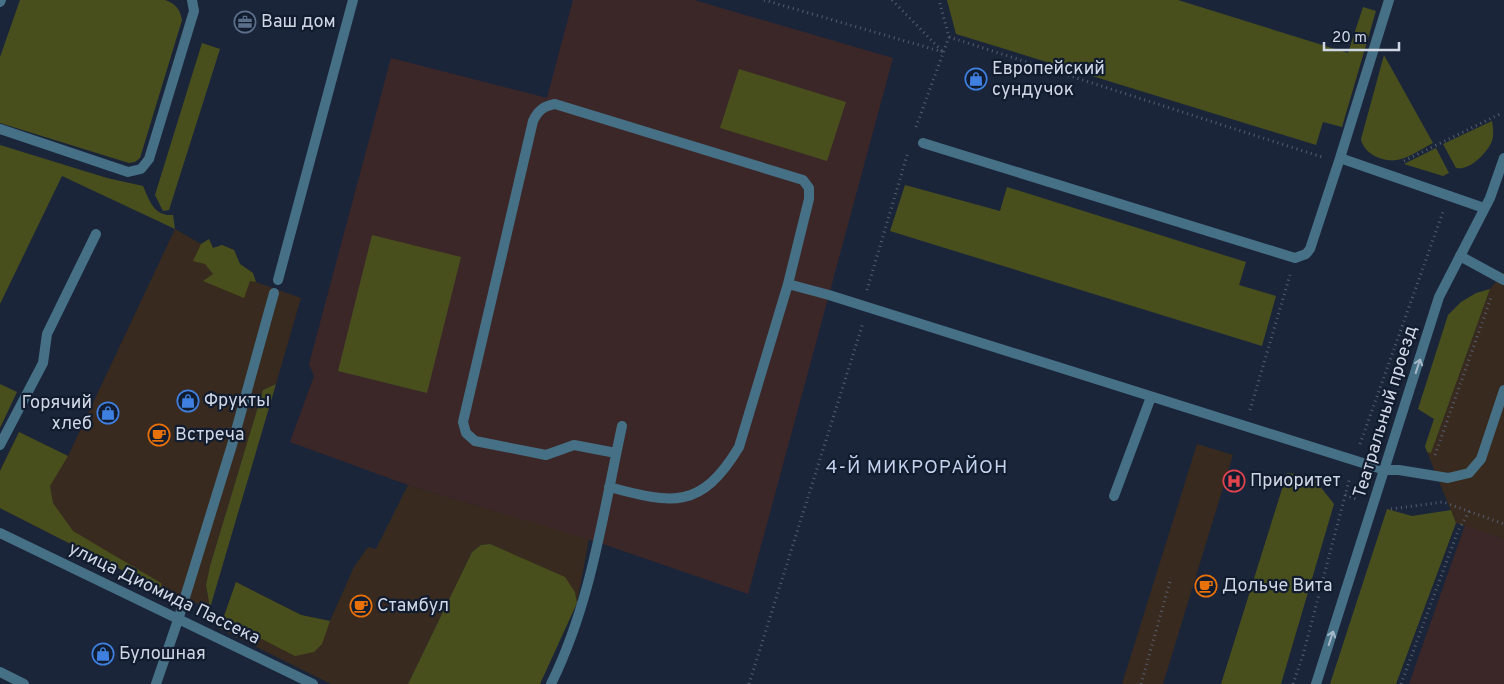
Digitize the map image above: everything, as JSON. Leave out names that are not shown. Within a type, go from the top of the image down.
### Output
[{"type":"street","points":[[0,129],[128,172],[141,169],[149,159],[194,11],[192,0]]},
{"type":"street","points":[[278,280],[353,0]]},
{"type":"street","points":[[923,143],[1295,258],[1306,254],[1310,249],[1340,160],[1389,0]]},
{"type":"street","points":[[609,487],[645,496],[674,500],[699,492],[727,467],[739,447],[788,284],[809,199],[809,188],[803,180],[555,104],[546,106],[537,112],[532,121],[463,422],[466,433],[475,441],[546,455],[574,444],[616,453]]},
{"type":"street","name":"Театральный проезд","points":[[1316,684],[1439,297],[1484,208],[1504,158]]},
{"type":"street","points":[[1340,160],[1381,172],[1484,208]]},
{"type":"street","points":[[0,445],[43,362],[47,334],[96,234]]},
{"type":"street","points":[[1460,256],[1504,280]]},
{"type":"street","points":[[788,284],[868,307],[1385,470],[1399,470],[1448,478],[1468,473],[1481,459],[1504,390]]},
{"type":"street","points":[[156,684],[178,620],[232,445],[274,293]]},
{"type":"street","points":[[1114,496],[1151,397]]},
{"type":"street","points":[[551,684],[580,617],[593,568],[622,426]]},
{"type":"street","name":"улица Диомида Пассека","points":[[0,533],[313,684]]},
{"type":"street","points":[[0,672],[24,684]]},
{"type":"path","points":[[764,0],[943,52]]},
{"type":"path","points":[[892,0],[943,52]]},
{"type":"path","points":[[915,131],[949,37],[939,0]]},
{"type":"path","points":[[949,37],[1340,160]]},
{"type":"path","points":[[1381,172],[1502,113]]},
{"type":"path","points":[[749,684],[868,307],[866,291],[909,149]]},
{"type":"path","points":[[1358,449],[1449,196]]},
{"type":"path","points":[[1245,427],[1295,258]]},
{"type":"path","points":[[1435,455],[1492,295]]},
{"type":"path","points":[[1293,684],[1303,655],[1351,474]]},
{"type":"path","points":[[1345,495],[1356,499]]},
{"type":"path","points":[[1387,509],[1443,502],[1470,510],[1504,524]]},
{"type":"path","points":[[1401,684],[1458,531],[1470,510]]},
{"type":"path","points":[[1141,684],[1171,578]]},
{"type":"shaded area","points":[[573,0],[694,0],[893,58],[748,594],[597,542],[408,485],[290,442],[314,376],[309,364],[391,58],[547,98]]},
{"type":"shaded area","points":[[175,229],[201,244],[209,239],[213,248],[222,245],[234,250],[240,264],[253,273],[256,282],[301,298],[276,384],[263,390],[210,566],[206,585],[210,608],[163,591],[0,508],[0,471],[19,432],[68,456]]},
{"type":"shaded area","points":[[1504,272],[1504,539],[1456,523],[1427,452],[1431,453],[1490,289]]},
{"type":"shaded area","points":[[1197,444],[1233,455],[1163,684],[1122,684]]},
{"type":"shaded area","points":[[408,485],[589,539],[577,603],[575,592],[490,544],[481,545],[472,552],[408,684],[331,684],[220,629],[236,582],[301,615],[330,621],[354,567],[368,547],[376,549]]},
{"type":"shaded area","points":[[1465,525],[1504,539],[1504,684],[1409,684]]},
{"type":"green space","points":[[20,0],[165,0],[177,7],[182,20],[140,158],[135,162],[129,163],[0,123],[0,57]]},
{"type":"green space","points":[[947,0],[1178,0],[1348,53],[1363,7],[1376,11],[1342,127],[1323,122],[1316,145],[956,34]]},
{"type":"green space","points":[[202,43],[220,49],[169,210],[163,211],[155,195]]},
{"type":"green space","points":[[1384,55],[1433,143],[1409,156],[1395,160],[1383,159],[1371,154],[1366,150],[1361,139]]},
{"type":"green space","points":[[739,69],[846,102],[827,161],[720,128]]},
{"type":"green space","points":[[1492,121],[1493,139],[1490,146],[1472,164],[1467,167],[1456,168],[1443,144]]},
{"type":"green space","points":[[0,145],[107,178],[143,186],[157,210],[167,215],[173,215],[175,229],[62,176],[0,304]]},
{"type":"green space","points":[[1436,148],[1449,173],[1443,176],[1404,164]]},
{"type":"green space","points":[[905,185],[1000,211],[1007,187],[1246,262],[1239,285],[1276,296],[1262,346],[890,231]]},
{"type":"green space","points":[[372,235],[461,257],[427,393],[338,371]]},
{"type":"green space","points":[[209,239],[213,248],[222,245],[234,250],[240,264],[253,273],[256,282],[250,281],[244,298],[203,281],[213,274],[205,264],[193,261],[201,244]]},
{"type":"green space","points":[[1490,289],[1431,453],[1427,452],[1425,446],[1434,419],[1418,409],[1448,315],[1461,302],[1476,293]]},
{"type":"green space","points":[[0,384],[17,392],[0,428]]},
{"type":"green space","points":[[276,384],[210,608],[206,585],[210,566],[263,390]]},
{"type":"green space","points":[[19,432],[68,456],[50,486],[53,503],[73,531],[161,583],[163,591],[0,508],[0,471]]},
{"type":"green space","points":[[1287,473],[1312,476],[1334,504],[1281,684],[1221,684]]},
{"type":"green space","points":[[1387,509],[1412,516],[1451,510],[1456,523],[1396,684],[1330,684]]},
{"type":"green space","points":[[490,544],[565,577],[575,592],[577,603],[540,684],[408,684],[472,552],[481,545]]},
{"type":"green space","points":[[236,582],[301,615],[330,621],[322,644],[314,652],[295,656],[223,619]]},
{"type":"place","name":"Ваш дом","points":[[245,22]]},
{"type":"place","name":"Европейский сундучок","points":[[976,79]]},
{"type":"place","name":"Фрукты","points":[[188,401]]},
{"type":"place","name":"Горячий хлеб","points":[[108,413]]},
{"type":"place","name":"Встреча","points":[[159,435]]},
{"type":"place","name":"Приоритет","points":[[1234,481]]},
{"type":"place","name":"Дольче Вита","points":[[1206,586]]},
{"type":"place","name":"Стамбул","points":[[361,606]]},
{"type":"place","name":"Булошная","points":[[103,654]]},
{"type":"district","name":"4-Й МИКРОРАЙОН","points":[[917,468]]}]
